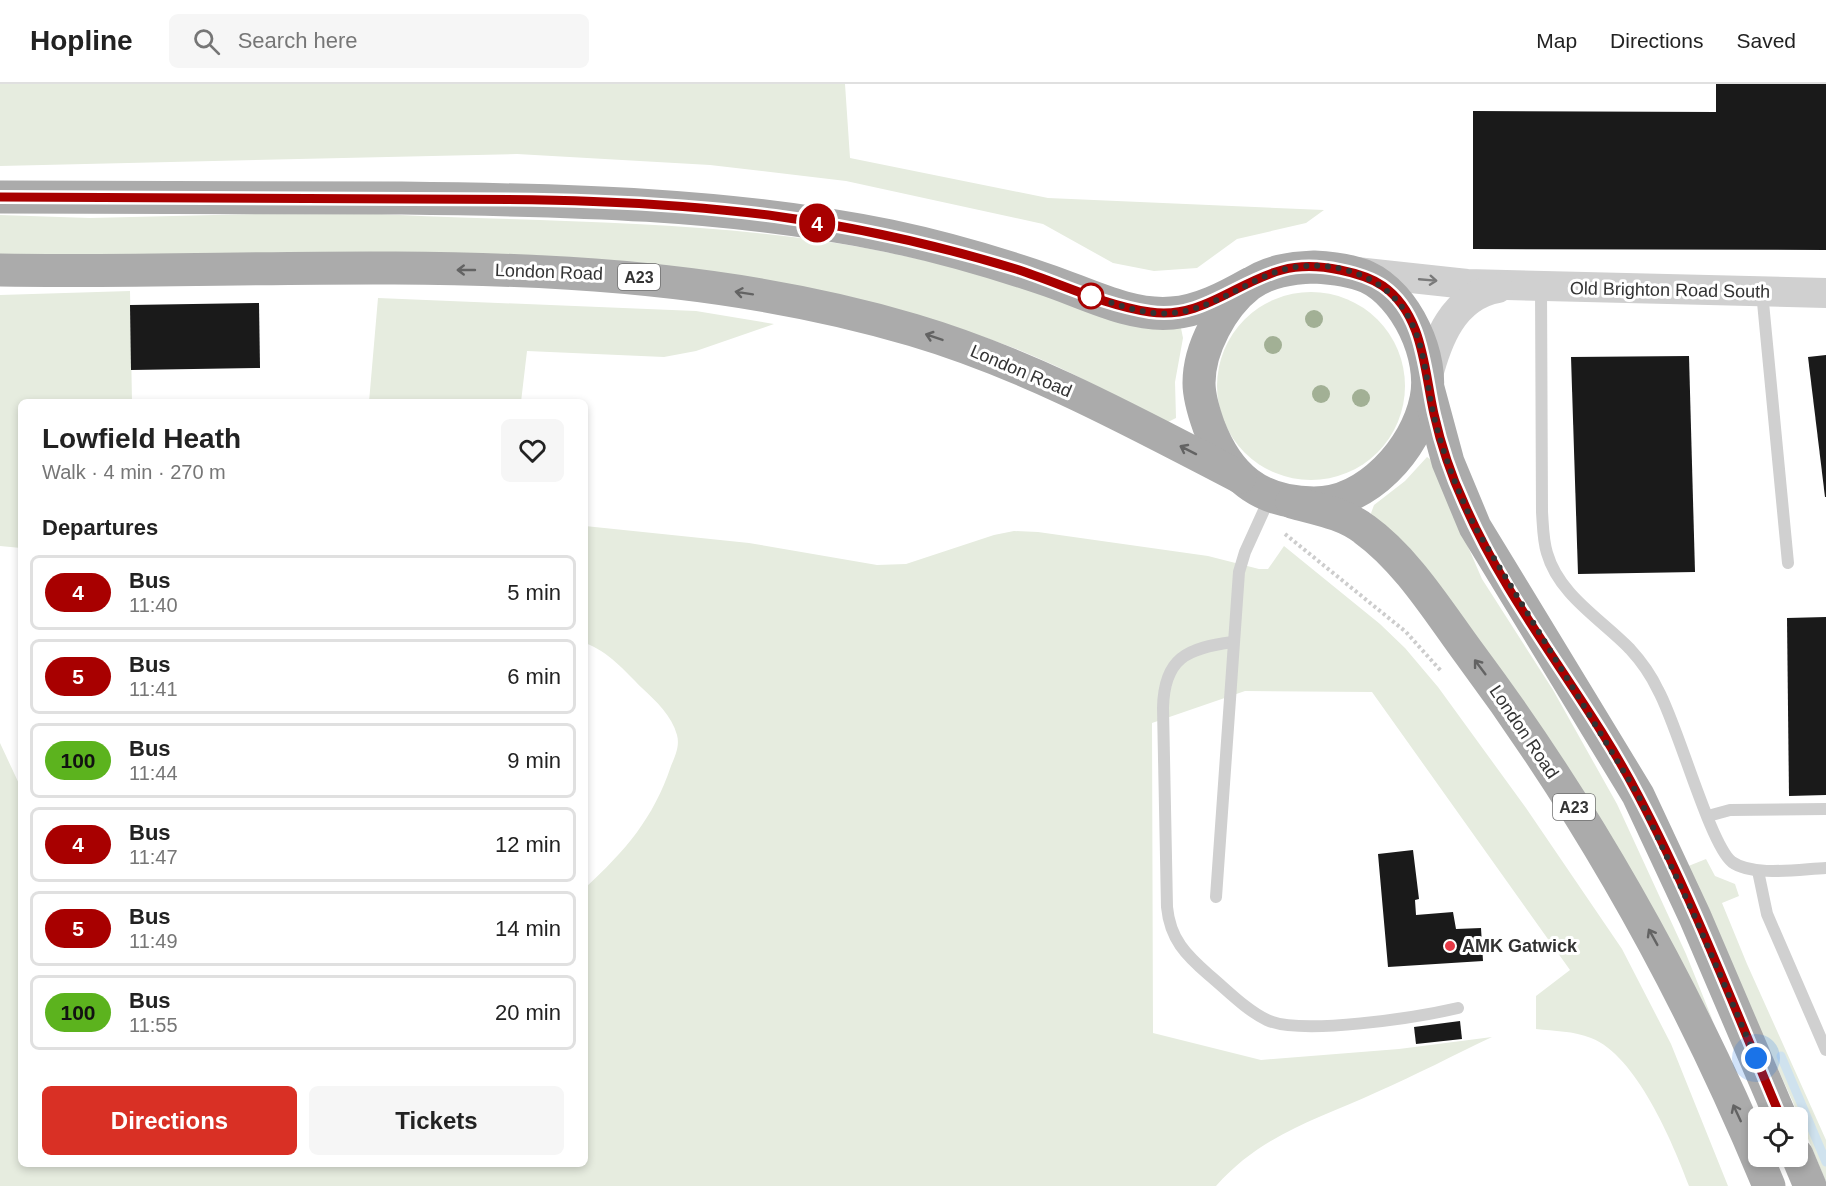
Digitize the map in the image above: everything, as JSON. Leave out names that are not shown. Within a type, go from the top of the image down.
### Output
[{"type":"main road","points":[[0,197],[462,199],[658,205],[775,216],[897,238],[1016,269],[1091,296],[1146,312],[1182,312],[1215,301],[1273,273],[1292,268],[1314,267],[1366,276],[1383,286],[1404,309],[1416,333],[1448,462],[1475,527],[1638,795],[1695,917],[1776,1107]]},
{"type":"main road","name":"London Road","points":[[0,270],[555,270],[676,282],[757,295],[848,312],[916,331],[990,356],[1105,407],[1282,499],[1341,516],[1376,539],[1410,575],[1495,687],[1606,857],[1652,936],[1698,1030],[1769,1186]]},
{"type":"main road","points":[[1240,477],[1227,463],[1214,439],[1203,409],[1198,382],[1210,336],[1230,305],[1250,284]]},
{"type":"main road","points":[[1282,499],[1319,503],[1343,498],[1363,488],[1384,471],[1402,449],[1419,420],[1428,383]]},
{"type":"main road","points":[[1802,1167],[1810,1186]]},
{"type":"street","name":"Old Brighton Road South","points":[[1349,272],[1467,284],[1826,293]]},
{"type":"street","name":"Old Brighton Road South","points":[[1428,383],[1440,338],[1459,308],[1484,292],[1527,286]]},
{"type":"lane","points":[[1527,286],[1542,512],[1547,554],[1571,593],[1628,647],[1650,676],[1666,706],[1708,816],[1727,858],[1740,867],[1758,871],[1826,868]]},
{"type":"lane","points":[[1762,292],[1788,563]]},
{"type":"lane","points":[[1216,897],[1233,642],[1241,561],[1282,499]]},
{"type":"lane","points":[[1233,642],[1212,645],[1188,654],[1175,662],[1166,676],[1163,720],[1167,907],[1170,927],[1179,946],[1233,995],[1269,1021],[1286,1025],[1321,1025],[1419,1017],[1458,1008]]},
{"type":"lane","points":[[1708,816],[1730,810],[1826,809]]},
{"type":"lane","points":[[1758,871],[1767,914],[1826,1050]]},
{"type":"shaded area","points":[[0,84],[845,84],[850,158],[1048,198],[1324,210],[1306,223],[1237,239],[1197,268],[1154,271],[1113,263],[1043,224],[846,181],[710,165],[517,154],[0,166]]},
{"type":"shaded area","points":[[343,212],[703,228],[823,241],[958,268],[1181,328],[1183,338],[1175,382],[1176,418],[1168,422],[1162,420],[1055,366],[1019,350],[959,329],[836,295],[710,272],[584,258],[520,255],[0,254],[0,215],[90,218]]},
{"type":"shaded area","points":[[130,291],[132,399],[18,399],[18,548],[0,546],[0,295]]},
{"type":"shaded area","points":[[1302,292],[1320,292],[1355,303],[1371,313],[1384,326],[1398,350],[1405,386],[1398,422],[1384,446],[1371,459],[1338,476],[1320,480],[1302,480],[1267,469],[1251,459],[1238,446],[1221,413],[1217,395],[1217,377],[1228,342],[1238,326],[1251,313],[1284,296]]},
{"type":"shaded area","points":[[378,298],[696,311],[774,324],[696,351],[664,357],[527,351],[521,399],[369,399]]},
{"type":"shaded area","points":[[1427,457],[1430,459],[1482,579],[1553,690],[1617,804],[1686,954],[1713,1021],[1625,860],[1370,516],[1374,505],[1405,481]]},
{"type":"shaded area","points":[[588,526],[749,543],[877,565],[906,564],[994,535],[1014,531],[1038,532],[1208,556],[1259,569],[1268,569],[1284,546],[1380,624],[1405,648],[1438,687],[1526,808],[1622,949],[1671,1044],[1728,1186],[1689,1186],[1651,1102],[1623,1062],[1607,1047],[1578,1034],[1536,1029],[1536,996],[1570,970],[1372,692],[1245,691],[1152,723],[1153,1033],[1261,1060],[1399,1049],[1492,1037],[1291,1130],[1252,1153],[1216,1186],[0,1186],[0,743],[18,782],[18,1167],[588,1167],[588,885],[625,847],[647,818],[664,785],[678,743],[675,728],[658,704],[616,662],[588,644]]},
{"type":"shaded area","points":[[1706,859],[1715,876],[1735,884],[1739,896],[1722,903],[1826,1140],[1826,1182],[1808,1139],[1808,1107],[1795,1107],[1686,867]]},
{"type":"building","points":[[1716,84],[1826,84],[1826,250],[1473,249],[1473,111],[1716,112]]},
{"type":"building","points":[[259,303],[260,368],[131,370],[130,305]]},
{"type":"building","points":[[1826,355],[1826,497],[1825,497],[1808,357]]},
{"type":"building","points":[[1689,356],[1695,572],[1578,574],[1571,357]]},
{"type":"building","points":[[1826,617],[1826,795],[1789,796],[1787,618]]},
{"type":"building","points":[[1413,850],[1419,899],[1415,900],[1416,915],[1453,912],[1456,929],[1481,928],[1483,961],[1388,967],[1378,854]]},
{"type":"building","points":[[1460,1021],[1462,1039],[1416,1044],[1414,1027]]},
{"type":"waterway","points":[[1781,1056],[1826,1162]]},
{"type":"bus line","name":"4","points":[[0,197],[545,200],[703,208],[775,216],[897,238],[979,258],[1122,306],[1160,314],[1172,314],[1202,306],[1281,270],[1314,267],[1366,276],[1390,292],[1410,319],[1420,346],[1438,434],[1457,489],[1499,571],[1638,795],[1695,917],[1776,1107]]},
{"type":"place","name":"AMK Gatwick","points":[[1450,946]]},
{"type":"route","points":[[1091,296],[1146,312],[1172,314],[1215,301],[1281,270],[1314,267],[1366,276],[1383,286],[1397,300],[1416,333],[1424,361],[1438,434],[1457,489],[1499,571],[1638,795],[1695,917],[1756,1058]]}]
